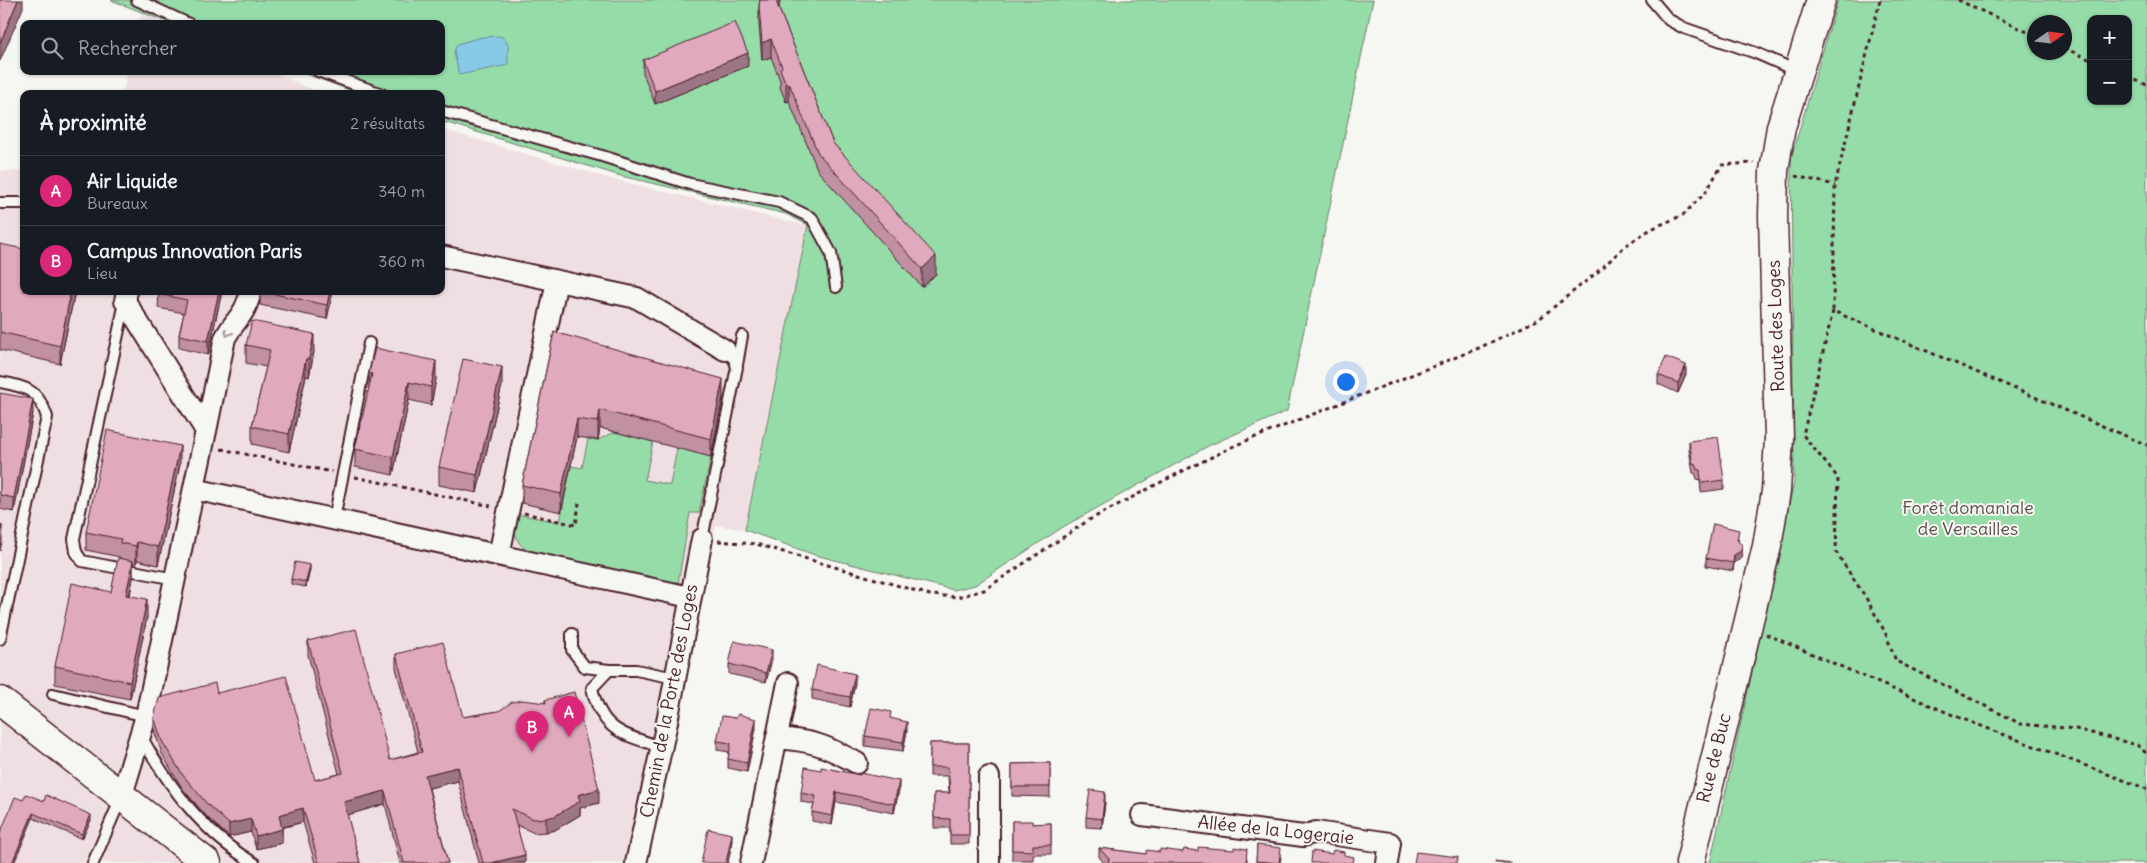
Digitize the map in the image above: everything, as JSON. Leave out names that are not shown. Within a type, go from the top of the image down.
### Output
[{"type":"street","name":"Route des Loges","points":[[1743,642],[1767,546],[1776,491],[1779,452],[1773,226],[1774,171],[1781,127],[1797,71],[1821,0]]},
{"type":"street","points":[[445,257],[637,298],[725,350]]},
{"type":"street","points":[[499,555],[557,281]]},
{"type":"street","points":[[121,798],[146,716],[225,338],[231,327],[245,312],[249,295]]},
{"type":"street","points":[[126,296],[204,438]]},
{"type":"street","points":[[194,489],[690,597]]},
{"type":"street","name":"Chemin de la Porte des Loges","points":[[636,863],[662,747],[702,539]]},
{"type":"street","name":"Rue de Buc","points":[[1690,863],[1743,642]]},
{"type":"street","points":[[751,863],[788,683]]},
{"type":"street","points":[[0,701],[121,798],[207,863]]},
{"type":"street","points":[[777,738],[809,741],[829,748],[857,763]]},
{"type":"street","points":[[989,777],[989,863]]},
{"type":"street","name":"Allée de la Logeraie","points":[[1142,815],[1304,836],[1316,832],[1390,843],[1387,863]]},
{"type":"lane","points":[[137,0],[180,20]]},
{"type":"lane","points":[[1652,0],[1669,20],[1684,28],[1756,53],[1797,71]]},
{"type":"lane","points":[[329,75],[371,90]]},
{"type":"lane","points":[[445,112],[602,156],[690,184],[779,202],[812,218],[831,253],[836,287]]},
{"type":"lane","points":[[0,203],[20,203]]},
{"type":"lane","points":[[126,296],[74,539],[76,552],[82,561],[175,579]]},
{"type":"lane","points":[[702,539],[742,336]]},
{"type":"lane","points":[[334,520],[369,343]]},
{"type":"lane","points":[[725,350],[734,359],[737,367]]},
{"type":"lane","points":[[0,382],[26,386],[36,396],[46,417],[0,639]]},
{"type":"lane","points":[[572,634],[572,650],[585,667],[609,670],[636,670],[675,678]]},
{"type":"lane","points":[[609,670],[592,688],[597,708],[613,729],[662,747]]},
{"type":"lane","points":[[53,694],[146,716]]},
{"type":"lane","points":[[141,735],[161,771],[185,804],[221,841],[254,863]]},
{"type":"lane","points":[[93,863],[121,798]]},
{"type":"path","points":[[1880,0],[1836,184],[1833,311],[1803,434],[1838,478],[1836,552],[1866,598],[1885,632],[1896,662],[2021,724],[2076,729],[2137,745],[2147,754]]},
{"type":"path","points":[[1958,0],[2027,32]]},
{"type":"path","points":[[2072,52],[2087,58]]},
{"type":"path","points":[[2132,79],[2147,86]]},
{"type":"path","points":[[702,539],[756,544],[930,595],[958,597],[984,590],[1089,520],[1236,445],[1479,348],[1539,318],[1625,246],[1651,229],[1683,215],[1705,193],[1722,165],[1757,163],[1774,171],[1836,184]]},
{"type":"path","points":[[1833,311],[2147,445]]},
{"type":"path","points":[[204,438],[343,474],[576,525],[579,503]]},
{"type":"path","points":[[1743,642],[1769,635],[1955,716],[2147,789]]},
{"type":"shaded area","points":[[142,12],[159,20],[140,20]]},
{"type":"shaded area","points":[[127,75],[280,75],[313,90],[123,90]]},
{"type":"shaded area","points":[[445,130],[608,178],[808,226],[745,530],[716,525],[647,863],[0,863],[0,171],[20,171],[20,295],[445,295]]},
{"type":"green space","points":[[111,0],[1373,0],[1287,411],[1208,446],[1063,527],[975,585],[954,590],[815,555],[745,530],[808,225],[786,214],[621,176],[445,122],[445,90],[349,90],[309,75],[445,75],[445,20],[162,20]]},
{"type":"green space","name":"Forêt domaniale de Versailles","points":[[1838,0],[2147,0],[2147,863],[1710,863],[1794,482],[1791,158]]},
{"type":"green space","points":[[615,432],[653,442],[645,480],[670,485],[677,448],[711,457],[699,513],[690,513],[678,583],[529,552],[520,544],[516,536],[515,514],[560,522],[571,466],[582,468],[588,439],[598,440]]},
{"type":"water","points":[[501,36],[508,44],[508,65],[459,75],[454,52],[457,44],[482,37]]},
{"type":"building","points":[[0,0],[18,0],[0,43]]},
{"type":"building","points":[[760,0],[777,0],[833,143],[936,256],[922,269],[818,153],[789,83],[786,84],[780,69],[782,67],[771,39],[762,43]]},
{"type":"building","points":[[735,22],[748,53],[655,91],[643,60]]},
{"type":"building","points":[[0,244],[20,248],[20,295],[70,295],[60,346],[0,332]]},
{"type":"building","points":[[163,295],[218,295],[208,341],[179,335],[187,300]]},
{"type":"building","points":[[279,295],[329,295],[327,305]]},
{"type":"building","points":[[252,321],[314,334],[309,359],[306,359],[289,434],[252,426],[270,350],[246,345]]},
{"type":"building","points":[[554,332],[723,379],[711,439],[600,410],[598,422],[577,419],[561,494],[522,485]]},
{"type":"building","points":[[375,348],[436,361],[431,387],[409,382],[393,457],[355,449],[372,374],[369,373]]},
{"type":"building","points":[[1666,357],[1686,365],[1678,383],[1658,375]]},
{"type":"building","points":[[463,359],[502,367],[477,475],[439,467]]},
{"type":"building","points":[[0,393],[33,399],[14,498],[0,495]]},
{"type":"building","points":[[107,430],[180,446],[158,547],[137,542],[136,546],[120,543],[121,539],[86,532]]},
{"type":"building","points":[[1718,437],[1724,480],[1701,483],[1700,470],[1697,470],[1695,463],[1693,464],[1689,441]]},
{"type":"building","points":[[1713,524],[1739,530],[1737,540],[1742,545],[1741,551],[1734,555],[1733,563],[1706,558]]},
{"type":"building","points":[[118,558],[133,561],[126,595],[147,599],[130,682],[55,666],[72,583],[111,592]]},
{"type":"building","points":[[295,562],[310,565],[306,582],[291,579]]},
{"type":"building","points":[[356,629],[390,760],[422,752],[396,654],[443,642],[463,717],[499,711],[512,702],[522,700],[546,703],[545,700],[574,692],[599,789],[578,795],[580,801],[555,816],[534,819],[512,809],[525,855],[491,863],[483,863],[458,767],[425,775],[448,863],[404,863],[385,791],[344,802],[360,863],[319,863],[303,808],[279,815],[282,829],[256,836],[251,819],[229,824],[208,805],[182,774],[162,741],[154,717],[159,698],[215,683],[217,693],[286,676],[315,780],[343,773],[308,641]]},
{"type":"building","points":[[734,641],[772,650],[766,673],[729,664]]},
{"type":"building","points":[[817,665],[855,674],[850,697],[812,690]]},
{"type":"building","points":[[871,708],[891,712],[890,718],[907,722],[903,742],[865,736]]},
{"type":"building","points":[[738,714],[756,719],[747,763],[728,759],[731,743],[717,741],[722,716],[736,718]]},
{"type":"building","points":[[930,743],[969,743],[969,835],[950,835],[950,819],[934,818],[934,793],[950,793],[948,767],[930,767]]},
{"type":"building","points":[[1050,763],[1050,787],[1012,787],[1012,764]]},
{"type":"building","points":[[805,767],[821,770],[821,767],[899,781],[894,804],[836,792],[832,816],[812,812],[816,796],[801,793]]},
{"type":"building","points":[[1090,790],[1105,792],[1102,819],[1086,817]]},
{"type":"building","points":[[26,794],[44,801],[46,795],[91,815],[82,834],[33,813],[12,863],[0,863],[0,834],[15,797],[23,800]]},
{"type":"building","points":[[1012,821],[1032,821],[1032,824],[1051,823],[1051,845],[1033,845],[1033,851],[1012,850]]},
{"type":"building","points":[[708,829],[732,834],[726,863],[701,863]]},
{"type":"building","points":[[1257,845],[1281,848],[1279,863],[1256,861]]},
{"type":"building","points":[[1198,847],[1234,850],[1234,847],[1247,849],[1246,863],[1108,863],[1109,859],[1099,848],[1146,854],[1147,850],[1160,852],[1160,849],[1183,852],[1184,849],[1198,851]]},
{"type":"building","points":[[1333,850],[1344,852],[1344,855],[1354,857],[1353,863],[1311,863],[1312,851],[1332,854]]},
{"type":"building","points":[[1416,852],[1458,857],[1457,863],[1414,863]]},
{"type":"building","points":[[1495,861],[1511,863],[1495,863]]},
{"type":"place","name":"Air Liquide","points":[[569,737]]},
{"type":"place","name":"Campus Innovation Paris","points":[[532,752]]}]
